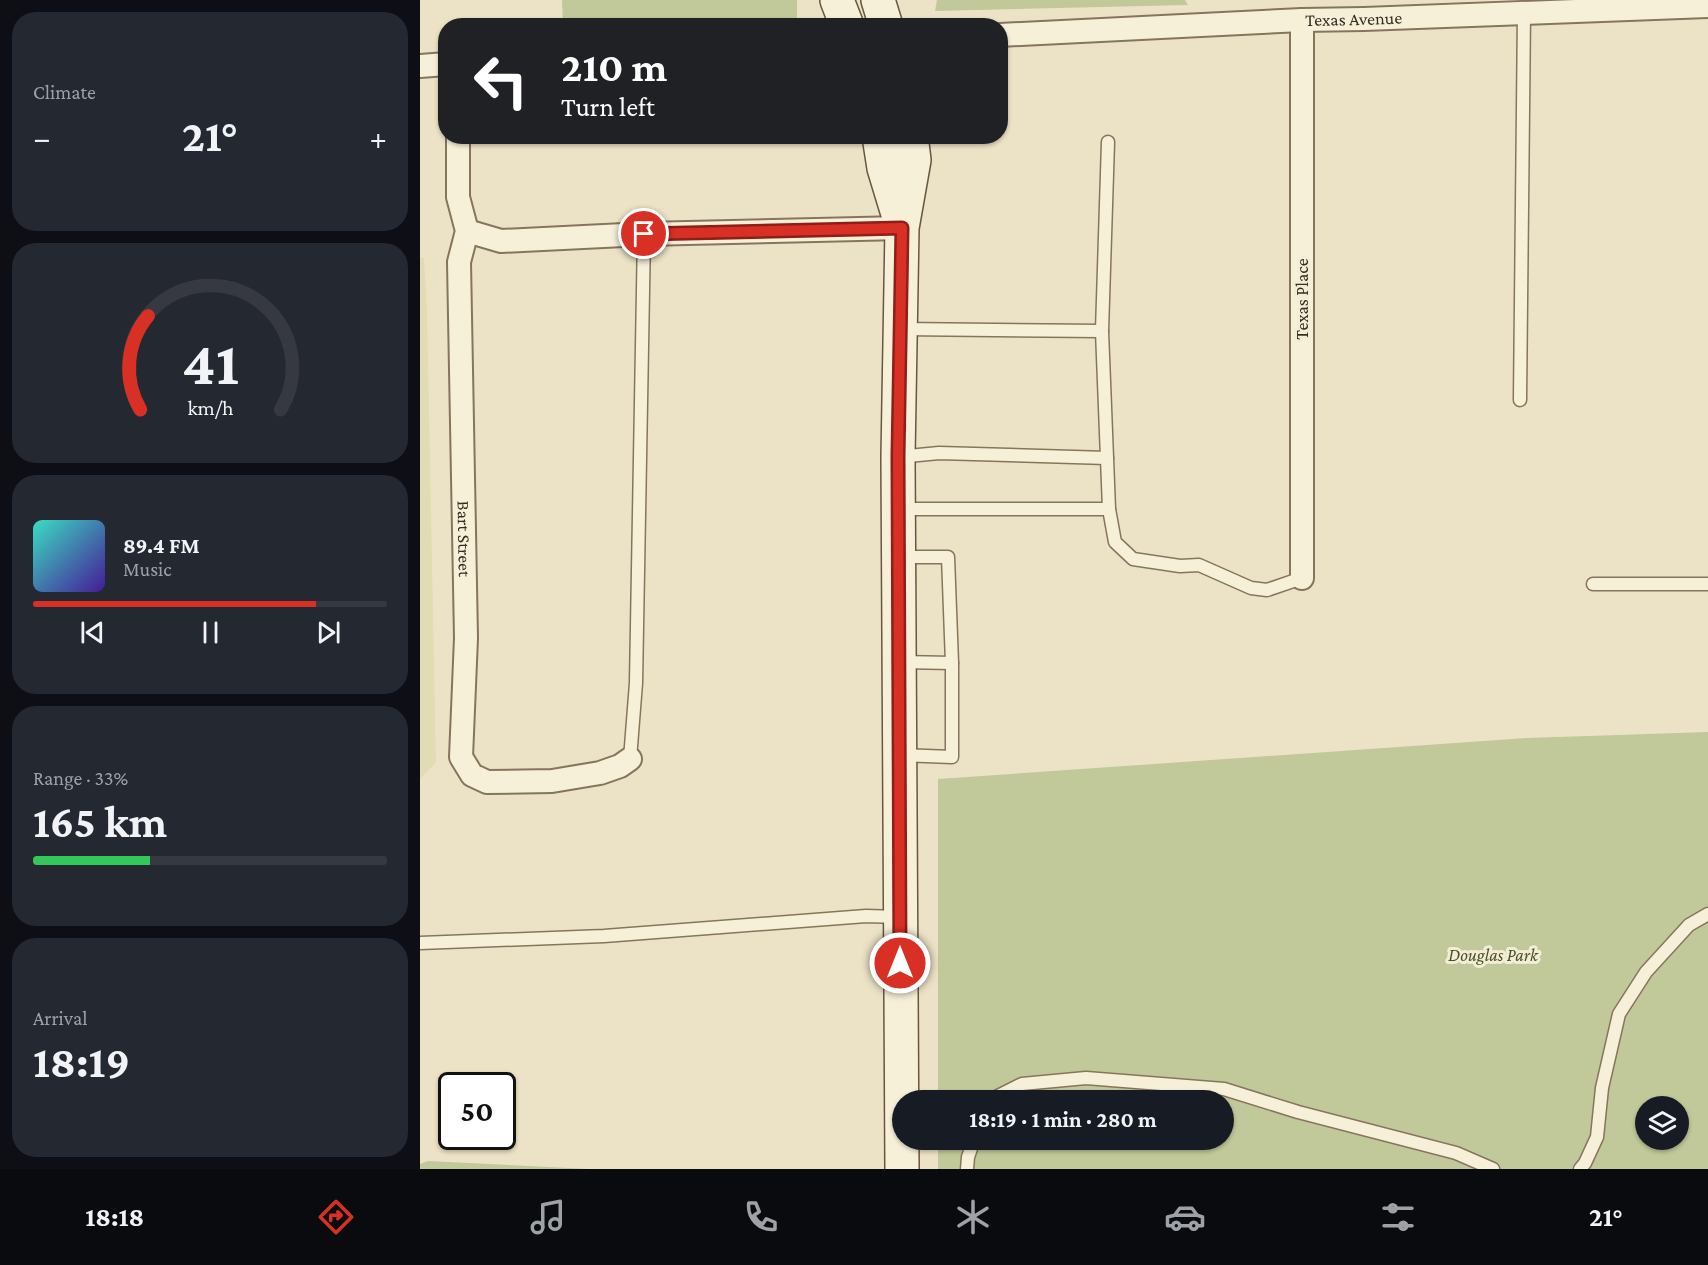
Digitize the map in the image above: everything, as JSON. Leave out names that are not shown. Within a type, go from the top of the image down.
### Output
[{"type":"main road","points":[[880,144],[884,168],[902,228]]},
{"type":"main road","points":[[902,1169],[898,456],[902,228],[914,160],[912,144]]},
{"type":"street","name":"Texas Avenue","points":[[1008,35],[1302,20],[1364,9],[1524,12],[1708,6]]},
{"type":"street","name":"Texas Place","points":[[1302,20],[1302,578]]},
{"type":"street","points":[[420,66],[438,65]]},
{"type":"street","name":"Bart Street","points":[[458,144],[458,196],[467,231],[459,262],[466,638],[461,757],[472,775],[487,782],[552,781],[600,773],[620,766],[630,759]]},
{"type":"street","points":[[467,231],[501,241],[644,234],[902,228]]},
{"type":"lane","points":[[1520,400],[1524,12]]},
{"type":"lane","points":[[1108,142],[1102,331],[1109,509],[1115,542],[1133,559],[1180,566],[1199,566],[1251,588],[1267,590],[1302,578]]},
{"type":"lane","points":[[630,759],[636,683],[644,234]]},
{"type":"lane","points":[[900,329],[1102,331]]},
{"type":"lane","points":[[898,456],[939,453],[1107,458]]},
{"type":"lane","points":[[898,509],[1109,509]]},
{"type":"lane","points":[[899,557],[948,557],[952,663],[952,757],[900,755]]},
{"type":"lane","points":[[1593,584],[1708,584]]},
{"type":"lane","points":[[900,662],[952,663]]},
{"type":"lane","points":[[1580,1169],[1597,1137],[1602,1088],[1619,1014],[1646,972],[1689,925],[1708,914]]},
{"type":"lane","points":[[420,943],[604,936],[866,916],[900,917]]},
{"type":"lane","points":[[1010,1090],[1022,1084],[1086,1078],[1227,1090]]},
{"type":"lane","points":[[1234,1092],[1298,1112],[1456,1153],[1493,1169]]},
{"type":"lane","points":[[967,1169],[970,1150]]},
{"type":"shaded area","points":[[424,257],[436,762],[420,779],[420,258]]},
{"type":"green space","points":[[562,0],[797,0],[797,18],[563,18]]},
{"type":"green space","points":[[937,0],[1185,0],[1188,5],[935,11]]},
{"type":"green space","name":"Douglas Park","points":[[1708,732],[1708,1169],[938,1169],[938,1150],[1234,1150],[1234,1090],[938,1090],[938,779],[1527,738]]},
{"type":"green space","points":[[428,1161],[589,1169],[420,1169],[420,1164]]},
{"type":"route","points":[[644,234],[902,228],[898,456],[900,963]]}]
